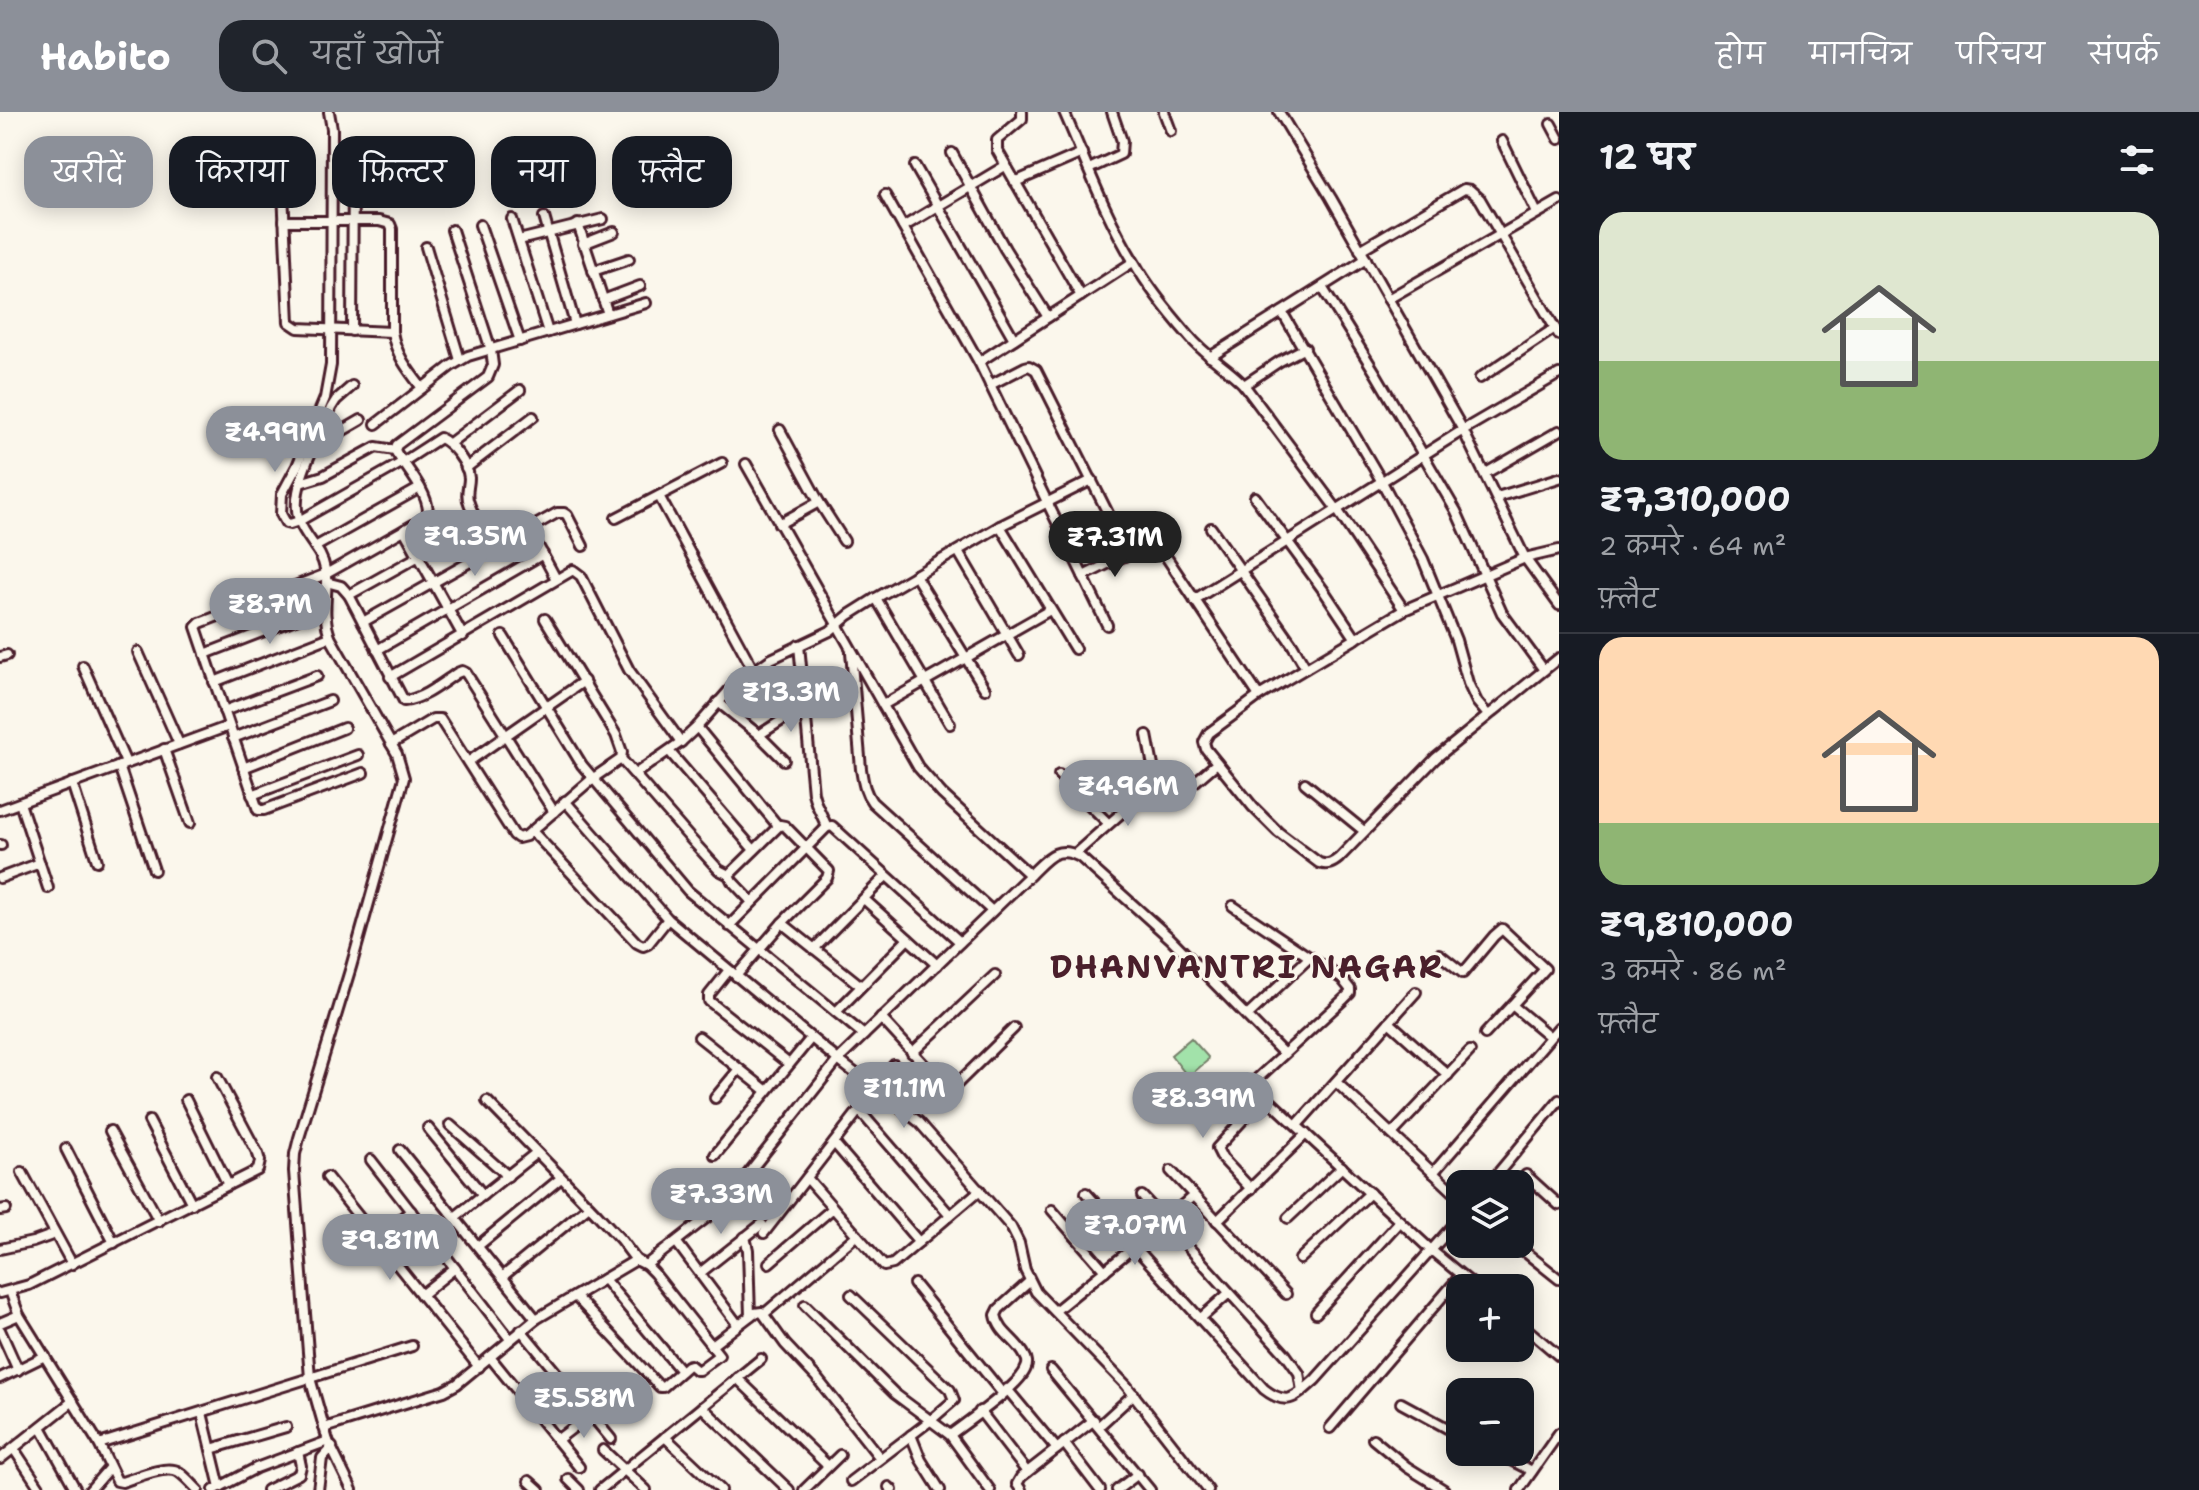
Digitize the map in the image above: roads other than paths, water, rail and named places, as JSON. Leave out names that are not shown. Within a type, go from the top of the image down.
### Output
[{"type":"street","points":[[329,112],[332,129],[331,365],[325,398],[282,494],[284,520],[290,524],[299,521],[443,439],[450,443],[469,474],[467,499],[494,548]]},
{"type":"street","points":[[1022,112],[1022,119],[997,140],[997,150],[1085,293]]},
{"type":"street","points":[[1064,112],[1133,262],[1190,338],[1244,385],[1338,511],[1404,610]]},
{"type":"street","points":[[1089,169],[1121,154],[1122,141],[1113,114],[1125,112]]},
{"type":"street","points":[[1164,112],[1171,131]]},
{"type":"street","points":[[1279,112],[1463,430],[1525,558],[1559,605]]},
{"type":"street","points":[[1551,124],[1559,139]]},
{"type":"street","points":[[1502,141],[1537,213]]},
{"type":"street","points":[[952,153],[1005,249],[1048,317]]},
{"type":"street","points":[[1015,182],[1082,153]]},
{"type":"street","points":[[915,166],[1014,339]]},
{"type":"street","points":[[903,227],[1005,166]]},
{"type":"street","points":[[1360,250],[1464,189],[1475,193],[1556,325],[1480,378]]},
{"type":"street","points":[[885,195],[979,362],[1107,625]]},
{"type":"street","points":[[1388,299],[1559,201]]},
{"type":"street","points":[[284,208],[289,322],[298,328],[392,332]]},
{"type":"street","points":[[352,331],[353,208]]},
{"type":"street","points":[[544,217],[575,324]]},
{"type":"street","points":[[512,219],[548,332]]},
{"type":"street","points":[[519,240],[603,219]]},
{"type":"street","points":[[284,221],[390,224],[392,332],[397,353],[422,388]]},
{"type":"street","points":[[578,224],[608,314]]},
{"type":"street","points":[[480,225],[520,341]]},
{"type":"street","points":[[395,450],[397,445],[488,377],[493,365],[491,350],[452,230]]},
{"type":"street","points":[[583,244],[614,232]]},
{"type":"street","points":[[426,247],[460,360]]},
{"type":"street","points":[[593,271],[629,259]]},
{"type":"street","points":[[1210,357],[1366,259]]},
{"type":"street","points":[[979,362],[1133,262]]},
{"type":"street","points":[[603,300],[640,286]]},
{"type":"street","points":[[1322,287],[1456,511],[1502,613],[1544,670]]},
{"type":"street","points":[[376,424],[460,360],[646,303]]},
{"type":"street","points":[[1282,312],[1382,482],[1423,559],[1456,640],[1468,683],[1477,702],[1488,715]]},
{"type":"street","points":[[1244,385],[1305,348]]},
{"type":"street","points":[[990,385],[1025,367],[1033,367],[1092,480],[1136,553]]},
{"type":"street","points":[[1194,600],[1463,430],[1559,374]]},
{"type":"street","points":[[352,386],[331,408],[300,483],[296,509],[299,521],[325,565],[324,608],[330,637],[391,744],[404,778],[295,1154],[294,1171],[310,1378],[324,1428],[352,1490]]},
{"type":"street","points":[[450,443],[520,390]]},
{"type":"street","points":[[466,468],[533,417]]},
{"type":"street","points":[[314,447],[361,420]]},
{"type":"street","points":[[780,430],[844,541]]},
{"type":"street","points":[[1486,473],[1559,431]]},
{"type":"street","points":[[300,483],[323,476],[376,447],[395,450],[420,488],[429,513],[326,578],[200,623],[196,631],[256,807],[261,811],[363,773]]},
{"type":"street","points":[[616,518],[722,463]]},
{"type":"street","points":[[746,464],[918,767],[928,780],[1030,875]]},
{"type":"street","points":[[1497,497],[1559,478]]},
{"type":"street","points":[[635,774],[681,742],[734,685],[754,671],[822,635],[876,598],[1000,526],[1092,480]]},
{"type":"street","points":[[315,547],[420,488]]},
{"type":"street","points":[[659,496],[754,671]]},
{"type":"street","points":[[1255,497],[1356,639]]},
{"type":"street","points":[[779,524],[819,502]]},
{"type":"street","points":[[363,622],[557,513],[567,515],[583,546]]},
{"type":"street","points":[[1000,526],[1075,649]]},
{"type":"street","points":[[1211,528],[1306,668]]},
{"type":"street","points":[[529,529],[556,579]]},
{"type":"street","points":[[404,530],[463,636]]},
{"type":"street","points":[[349,595],[455,536]]},
{"type":"street","points":[[1083,576],[1136,553],[1159,550],[1259,696]]},
{"type":"street","points":[[1559,550],[1525,558],[1404,610],[1259,696],[1209,733],[1204,742],[1206,749],[1253,807],[1270,824],[1325,865],[1333,863],[1436,758],[1559,658]]},
{"type":"street","points":[[958,551],[1019,655]]},
{"type":"street","points":[[377,650],[543,554]]},
{"type":"street","points":[[390,677],[573,570],[581,576],[629,670],[681,742]]},
{"type":"street","points":[[915,575],[985,689]]},
{"type":"street","points":[[326,578],[341,586],[349,595],[404,701],[410,701],[462,671],[469,678],[554,812]]},
{"type":"street","points":[[876,598],[950,724]]},
{"type":"street","points":[[205,654],[324,608]]},
{"type":"street","points":[[883,705],[1050,610]]},
{"type":"street","points":[[391,744],[437,718],[514,835],[522,838],[592,779],[621,759],[622,752],[616,735],[545,619]]},
{"type":"street","points":[[503,636],[592,779],[688,891],[864,1035]]},
{"type":"street","points":[[214,682],[330,637]]},
{"type":"street","points":[[803,643],[804,706],[813,793],[827,827]]},
{"type":"street","points":[[850,650],[861,769],[867,795],[992,911]]},
{"type":"street","points":[[138,652],[179,744]]},
{"type":"street","points":[[83,666],[123,764],[154,870]]},
{"type":"street","points":[[224,711],[317,676]]},
{"type":"street","points":[[468,762],[584,681]]},
{"type":"street","points":[[233,738],[330,701]]},
{"type":"street","points":[[718,702],[784,760]]},
{"type":"street","points":[[759,735],[804,706]]},
{"type":"street","points":[[0,810],[229,726]]},
{"type":"street","points":[[697,727],[778,826]]},
{"type":"street","points":[[243,768],[344,728]]},
{"type":"street","points":[[1147,735],[1158,792]]},
{"type":"street","points":[[164,749],[190,823]]},
{"type":"street","points":[[669,751],[754,850]]},
{"type":"street","points":[[252,795],[358,755]]},
{"type":"street","points":[[621,759],[719,870],[729,875],[752,902]]},
{"type":"street","points":[[1075,854],[1127,808],[1158,792],[1196,781],[1217,763]]},
{"type":"street","points":[[1059,775],[1108,823]]},
{"type":"street","points":[[72,783],[97,861]]},
{"type":"street","points":[[1305,783],[1364,831]]},
{"type":"street","points":[[565,801],[668,919],[838,1060],[919,1122],[1016,1234],[1036,1292],[1134,1394],[1208,1490]]},
{"type":"street","points":[[20,803],[48,888]]},
{"type":"street","points":[[729,875],[778,826],[785,826],[827,868],[829,874],[759,950],[709,995],[709,1001],[789,1064]]},
{"type":"street","points":[[729,926],[827,827],[832,826],[960,942]]},
{"type":"street","points":[[532,831],[637,943],[643,946],[648,944],[668,919]]},
{"type":"street","points":[[646,1265],[724,1204],[838,1060],[1030,875],[1052,855],[1062,851],[1075,854],[1171,939],[1283,1053]]},
{"type":"street","points":[[0,878],[40,863]]},
{"type":"street","points":[[814,949],[886,876]]},
{"type":"street","points":[[864,899],[937,965]]},
{"type":"street","points":[[1233,906],[1348,984],[1350,993],[1283,1053],[1255,1083],[1256,1088],[1460,1274]]},
{"type":"street","points":[[782,923],[861,986]]},
{"type":"street","points":[[1439,954],[1463,973],[1502,929],[1545,969],[1485,1034]]},
{"type":"street","points":[[836,1012],[908,939]]},
{"type":"street","points":[[1247,1016],[1310,957]]},
{"type":"street","points":[[912,1053],[995,975]]},
{"type":"street","points":[[1297,1125],[1416,992]]},
{"type":"street","points":[[1512,1005],[1549,1036]]},
{"type":"street","points":[[881,1018],[940,1082],[952,1087],[1014,1028]]},
{"type":"street","points":[[1389,1022],[1448,1075]]},
{"type":"street","points":[[1433,1173],[1559,1027]]},
{"type":"street","points":[[699,1037],[767,1091]]},
{"type":"street","points":[[715,1155],[811,1038]]},
{"type":"street","points":[[1392,1134],[1470,1051]]},
{"type":"street","points":[[700,1273],[745,1237],[763,1228],[807,1178],[894,1065]]},
{"type":"street","points":[[715,1098],[739,1069]]},
{"type":"street","points":[[198,1490],[180,1472],[172,1469],[117,1481],[99,1444],[5,1292],[29,1285],[258,1170],[260,1161],[217,1077]]},
{"type":"street","points":[[1336,1082],[1446,1185]]},
{"type":"street","points":[[1251,1189],[1222,1158],[1217,1148],[1264,1097]]},
{"type":"street","points":[[186,1100],[228,1185]]},
{"type":"street","points":[[1501,1170],[1559,1100]]},
{"type":"street","points":[[487,1101],[621,1240],[636,1260],[646,1265],[719,1355],[699,1370],[690,1365],[660,1387],[575,1296]]},
{"type":"street","points":[[859,1110],[950,1215]]},
{"type":"street","points":[[149,1121],[192,1204]]},
{"type":"street","points":[[450,1125],[508,1176]]},
{"type":"street","points":[[428,1128],[483,1195]]},
{"type":"street","points":[[110,1131],[159,1221]]},
{"type":"street","points":[[1217,1221],[1306,1134]]},
{"type":"street","points":[[834,1143],[919,1242]]},
{"type":"street","points":[[66,1149],[114,1243]]},
{"type":"street","points":[[400,1150],[536,1319]]},
{"type":"street","points":[[455,1217],[536,1153]]},
{"type":"street","points":[[371,1160],[510,1339]]},
{"type":"street","points":[[1288,1218],[1342,1167]]},
{"type":"street","points":[[1171,1171],[1286,1294]]},
{"type":"street","points":[[22,1172],[72,1264]]},
{"type":"street","points":[[327,1177],[479,1367]]},
{"type":"street","points":[[478,1246],[561,1178]]},
{"type":"street","points":[[807,1178],[884,1266],[893,1264],[980,1190]]},
{"type":"street","points":[[1534,1182],[1559,1205]]},
{"type":"street","points":[[1086,1193],[1264,1389],[1276,1398],[1289,1399],[1315,1380],[1446,1233]]},
{"type":"street","points":[[1300,1259],[1370,1193]]},
{"type":"street","points":[[1142,1196],[1293,1364],[1304,1390]]},
{"type":"street","points":[[1055,1311],[1193,1196]]},
{"type":"street","points":[[502,1277],[589,1206]]},
{"type":"street","points":[[769,1263],[833,1208]]},
{"type":"street","points":[[1052,1210],[1105,1271]]},
{"type":"street","points":[[376,1238],[411,1211]]},
{"type":"street","points":[[1316,1313],[1400,1221]]},
{"type":"street","points":[[0,1249],[55,1234]]},
{"type":"street","points":[[764,1314],[857,1235]]},
{"type":"street","points":[[745,1237],[750,1316]]},
{"type":"street","points":[[677,1243],[738,1325]]},
{"type":"street","points":[[1533,1258],[1559,1279]]},
{"type":"street","points":[[324,1428],[444,1391],[479,1367],[536,1319],[636,1260]]},
{"type":"street","points":[[421,1295],[455,1268]]},
{"type":"street","points":[[604,1279],[681,1371]]},
{"type":"street","points":[[950,1435],[1005,1392],[1026,1370],[1025,1356],[1000,1326],[996,1315],[1030,1281]]},
{"type":"street","points":[[914,1284],[1005,1392],[1100,1490]]},
{"type":"street","points":[[1201,1318],[1229,1293]]},
{"type":"street","points":[[1330,1428],[1446,1293]]},
{"type":"street","points":[[851,1295],[954,1395],[952,1403],[851,1481]]},
{"type":"street","points":[[805,1305],[895,1394],[950,1435],[990,1490]]},
{"type":"street","points":[[711,1346],[758,1311],[764,1314],[785,1344],[816,1377],[880,1458]]},
{"type":"street","points":[[0,1323],[19,1315]]},
{"type":"street","points":[[0,1330],[18,1370]]},
{"type":"street","points":[[521,1330],[611,1439]]},
{"type":"street","points":[[1534,1335],[1559,1356]]},
{"type":"street","points":[[99,1444],[412,1346]]},
{"type":"street","points":[[0,1378],[45,1356]]},
{"type":"street","points":[[490,1357],[579,1467]]},
{"type":"street","points":[[600,1490],[761,1359]]},
{"type":"street","points":[[1051,1370],[1150,1490]]},
{"type":"street","points":[[737,1378],[828,1466]]},
{"type":"street","points":[[529,1405],[561,1379]]},
{"type":"street","points":[[1021,1490],[1017,1481],[1027,1472],[1134,1394]]},
{"type":"street","points":[[0,1459],[73,1401]]},
{"type":"street","points":[[1401,1403],[1446,1427]]},
{"type":"street","points":[[702,1407],[789,1490]]},
{"type":"street","points":[[980,1411],[1027,1472]]},
{"type":"street","points":[[202,1413],[217,1488],[256,1468],[330,1444]]},
{"type":"street","points":[[557,1440],[591,1414]]},
{"type":"street","points":[[41,1427],[76,1490]]},
{"type":"street","points":[[211,1449],[286,1427]]},
{"type":"street","points":[[1519,1490],[1559,1433]]},
{"type":"street","points":[[911,1435],[921,1460],[940,1490]]},
{"type":"street","points":[[665,1437],[721,1490]]},
{"type":"street","points":[[1373,1439],[1407,1467],[1444,1490]]},
{"type":"street","points":[[318,1490],[322,1458],[330,1444]]},
{"type":"street","points":[[14,1449],[41,1490]]},
{"type":"street","points":[[603,1450],[646,1490]]},
{"type":"street","points":[[267,1490],[299,1474],[298,1452]]},
{"type":"street","points":[[804,1490],[840,1455]]},
{"type":"street","points":[[1522,1466],[1532,1471]]},
{"type":"street","points":[[90,1490],[109,1468]]},
{"type":"street","points":[[1117,1490],[1138,1474]]},
{"type":"street","points":[[568,1479],[579,1490]]},
{"type":"street","points":[[529,1481],[539,1490]]},
{"type":"district","name":"DHANVANTRI NAGAR","points":[[1247,967]]}]
